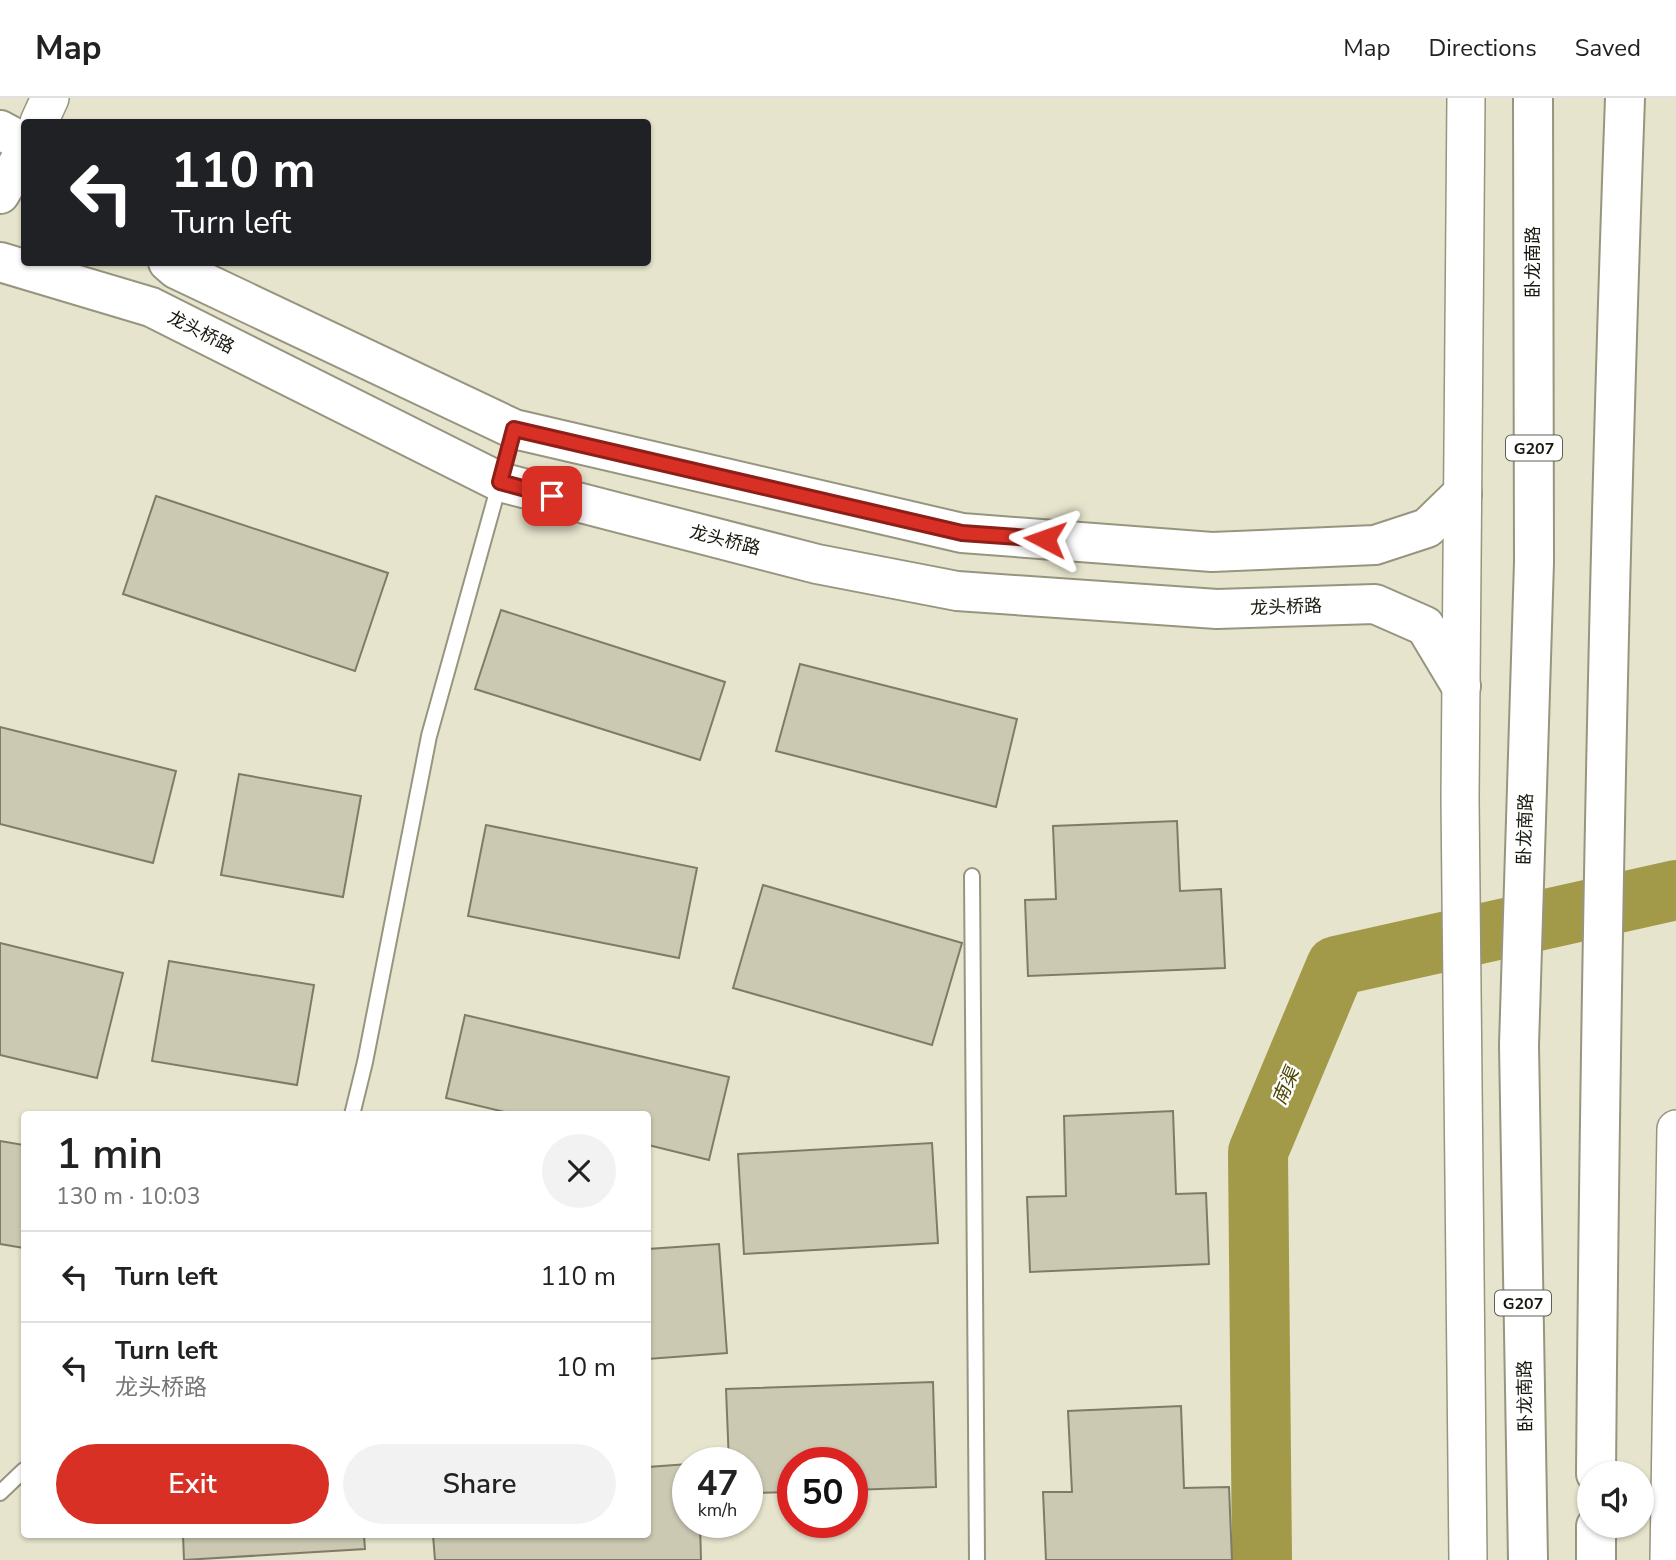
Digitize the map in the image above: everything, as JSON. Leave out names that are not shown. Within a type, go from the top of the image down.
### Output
[{"type":"main road","name":"卧龙南路","points":[[1528,1560],[1519,1045],[1534,562],[1533,98]]},
{"type":"main road","points":[[1596,1461],[1604,782],[1611,476],[1625,98]]},
{"type":"main road","points":[[0,130],[21,141]]},
{"type":"main road","points":[[0,194],[21,158]]},
{"type":"main road","name":"龙头桥路","points":[[0,262],[151,307],[500,482],[817,564],[957,591],[1217,609],[1374,604],[1425,626],[1461,686]]},
{"type":"main road","points":[[173,266],[514,429],[962,533],[1212,552],[1375,545],[1427,528],[1462,494]]},
{"type":"main road","points":[[1595,1560],[1596,1538]]},
{"type":"street","points":[[40,119],[50,98]]},
{"type":"street","points":[[1466,98],[1460,814],[1468,1560]]},
{"type":"street","points":[[1669,1560],[1676,1129]]},
{"type":"lane","points":[[353,1111],[368,1049],[429,736],[514,429]]},
{"type":"lane","points":[[972,876],[976,1560]]},
{"type":"lane","points":[[0,1493],[21,1473]]},
{"type":"building","points":[[156,496],[388,573],[355,671],[123,594]]},
{"type":"building","points":[[501,610],[725,682],[700,760],[475,689]]},
{"type":"building","points":[[800,664],[1017,719],[996,807],[776,751]]},
{"type":"building","points":[[0,727],[176,771],[153,863],[0,824]]},
{"type":"building","points":[[239,774],[361,796],[343,897],[221,875]]},
{"type":"building","points":[[1177,821],[1180,891],[1221,889],[1225,968],[1028,976],[1025,900],[1056,899],[1053,826]]},
{"type":"building","points":[[486,825],[697,868],[679,958],[468,916]]},
{"type":"building","points":[[763,885],[962,943],[932,1045],[733,988]]},
{"type":"building","points":[[0,943],[123,973],[97,1078],[0,1055]]},
{"type":"building","points":[[169,961],[314,985],[297,1085],[152,1061]]},
{"type":"building","points":[[465,1015],[729,1077],[709,1160],[651,1146],[651,1111],[500,1111],[446,1098]]},
{"type":"building","points":[[1173,1111],[1176,1194],[1206,1193],[1209,1264],[1030,1272],[1027,1197],[1066,1196],[1064,1116]]},
{"type":"building","points":[[0,1141],[21,1144],[21,1248],[0,1244]]},
{"type":"building","points":[[932,1143],[938,1243],[744,1254],[738,1154]]},
{"type":"building","points":[[719,1244],[727,1353],[651,1359],[651,1249]]},
{"type":"building","points":[[933,1382],[936,1487],[868,1489],[868,1447],[777,1447],[777,1492],[763,1493],[763,1447],[728,1447],[726,1389]]},
{"type":"building","points":[[1181,1406],[1184,1488],[1229,1487],[1232,1560],[1046,1560],[1043,1492],[1072,1492],[1068,1411]]},
{"type":"building","points":[[672,1465],[672,1538],[700,1538],[701,1560],[435,1560],[433,1538],[651,1538],[651,1467]]},
{"type":"building","points":[[183,1538],[364,1538],[365,1549],[184,1560]]},
{"type":"waterway","name":"南渠","points":[[1262,1560],[1258,1152],[1336,966],[1676,890]]},
{"type":"route","points":[[552,496],[500,482],[514,429],[962,533],[1045,539]]}]
